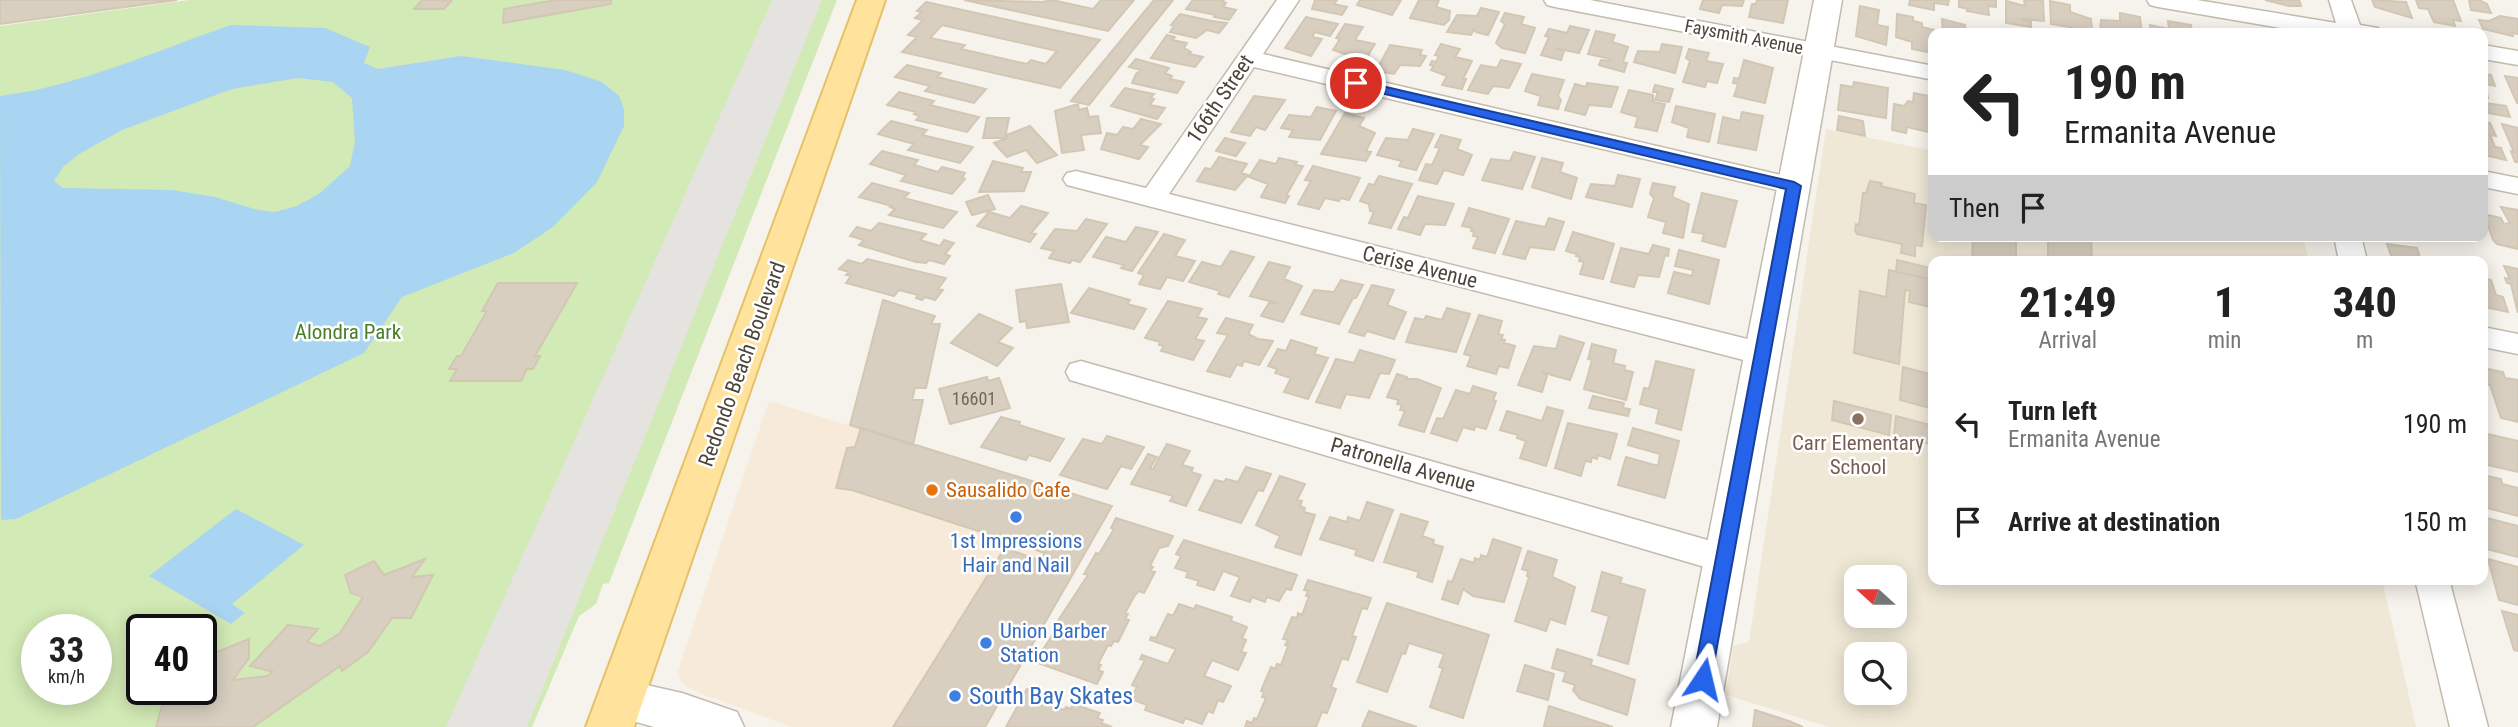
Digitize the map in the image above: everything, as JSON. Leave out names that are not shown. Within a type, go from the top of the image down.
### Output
[{"type":"main road","name":"Redondo Beach Boulevard","points":[[615,713],[871,0]]},
{"type":"street","name":"166th Street","points":[[1152,199],[1287,0]]},
{"type":"street","name":"Faysmith Avenue","points":[[1555,0],[1928,72]]},
{"type":"street","points":[[1694,727],[1828,0]]},
{"type":"street","points":[[2158,0],[2319,28]]},
{"type":"street","points":[[2340,0],[2355,28]]},
{"type":"street","points":[[2488,53],[2518,58]]},
{"type":"street","points":[[1248,58],[1794,186]]},
{"type":"street","name":"Cerise Avenue","points":[[1076,180],[1763,354]]},
{"type":"street","points":[[2488,180],[2518,186]]},
{"type":"street","points":[[2488,338],[2518,344]]},
{"type":"street","name":"Patronella Avenue","points":[[1081,372],[1725,559]]},
{"type":"street","points":[[2434,585],[2469,727]]},
{"type":"street","points":[[615,713],[682,713],[721,727]]},
{"type":"shaded area","points":[[772,0],[822,0],[527,727],[446,727]]},
{"type":"shaded area","name":"Carr Elementary School","points":[[1826,129],[1928,150],[1928,242],[2304,242],[2308,256],[1928,256],[1928,585],[2383,585],[2416,727],[1829,727],[1726,695],[1733,646],[1749,642]]},
{"type":"shaded area","points":[[769,401],[1112,506],[985,727],[792,727],[692,690],[681,682],[678,671]]},
{"type":"green space","name":"Alondra Park","points":[[189,0],[837,0],[609,583],[603,584],[596,604],[579,616],[532,727],[0,727],[0,26]]},
{"type":"water","points":[[231,25],[325,28],[370,47],[364,63],[378,69],[461,56],[565,70],[602,82],[619,96],[624,109],[624,126],[597,182],[553,227],[514,253],[402,297],[364,353],[16,519],[1,520],[0,96],[88,76]],"holes":[[[298,78],[333,82],[352,98],[355,141],[350,166],[319,194],[297,206],[275,212],[258,210],[215,197],[172,190],[63,188],[54,181],[63,167],[79,154],[122,130],[232,89]]]},
{"type":"water","points":[[236,509],[304,545],[232,604],[245,613],[231,624],[149,576]]},
{"type":"building","points":[[0,0],[177,0],[0,24]]},
{"type":"building","points":[[422,0],[452,0],[444,9],[414,9]]},
{"type":"building","points":[[556,0],[611,0],[611,4],[503,23],[504,9]]},
{"type":"building","points":[[964,0],[1052,0],[1093,9],[1101,0],[1134,0],[1108,31]]},
{"type":"building","points":[[1154,0],[1173,0],[1089,105],[1071,101]]},
{"type":"building","points":[[1193,0],[1224,0],[1226,3],[1223,7],[1236,10],[1229,20],[1214,17],[1216,15],[1186,9]]},
{"type":"building","points":[[1315,0],[1337,0],[1334,4],[1347,7],[1342,15],[1312,9]]},
{"type":"building","points":[[1360,0],[1401,0],[1392,15],[1357,5]]},
{"type":"building","points":[[1419,0],[1439,0],[1436,7],[1450,11],[1449,20],[1444,25],[1410,18]]},
{"type":"building","points":[[1703,0],[1744,0],[1742,6],[1722,5],[1719,13],[1700,9]]},
{"type":"building","points":[[1757,0],[1788,0],[1783,23],[1749,17],[1752,4],[1756,4]]},
{"type":"building","points":[[1910,0],[1949,0],[1948,5],[1934,3],[1934,10],[1909,5]]},
{"type":"building","points":[[1959,0],[1996,0],[1996,7],[1988,6],[1989,15],[1967,11],[1968,9],[1959,7]]},
{"type":"building","points":[[2024,0],[2043,0],[2044,21],[2021,19],[2031,22],[2031,27],[2006,23],[2006,1],[2025,6]]},
{"type":"building","points":[[2265,0],[2299,0],[2301,6],[2289,6]]},
{"type":"building","points":[[2372,0],[2406,2],[2412,18],[2375,7]]},
{"type":"building","points":[[2416,0],[2453,0],[2461,21],[2453,20],[2455,26],[2434,22],[2428,9],[2419,8]]},
{"type":"building","points":[[2469,0],[2479,0],[2487,4],[2491,13],[2471,10]]},
{"type":"building","points":[[2050,1],[2070,5],[2070,12],[2091,19],[2092,28],[2074,28],[2051,24]]},
{"type":"building","points":[[926,2],[1100,40],[1060,88],[902,52],[917,37],[908,35],[923,20],[915,18],[922,12],[917,11]],"holes":[[[942,25],[1057,51],[1046,64],[1031,60],[1027,64],[961,49],[965,45],[930,38]]]},
{"type":"building","points":[[1860,6],[1879,10],[1877,25],[1888,27],[1886,45],[1856,36]]},
{"type":"building","points":[[1481,8],[1499,12],[1488,35],[1474,29],[1471,35],[1447,32],[1457,15],[1477,16]]},
{"type":"building","points":[[1505,13],[1524,17],[1521,24],[1535,28],[1525,53],[1502,48],[1496,43],[1505,24],[1501,21]]},
{"type":"building","points":[[2120,13],[2140,17],[2141,28],[2100,28],[2101,20],[2120,21]]},
{"type":"building","points":[[1180,14],[1227,23],[1219,33],[1207,30],[1196,38],[1170,32],[1174,26],[1171,25]]},
{"type":"building","points":[[1897,14],[1913,17],[1913,21],[1922,23],[1922,27],[1928,28],[1928,52],[1912,49],[1912,42],[1896,37]]},
{"type":"building","points":[[2500,16],[2518,19],[2518,34],[2512,33],[2513,36],[2488,30],[2483,28],[2479,20],[2489,21]]},
{"type":"building","points":[[1306,17],[1338,24],[1330,36],[1315,32],[1312,37],[1322,39],[1311,56],[1285,48]]},
{"type":"building","points":[[1942,19],[1965,25],[1965,28],[1943,28]]},
{"type":"building","points":[[2168,21],[2191,25],[2191,28],[2169,28]]},
{"type":"building","points":[[1345,24],[1363,27],[1355,40],[1375,44],[1361,67],[1343,63],[1348,55],[1333,50],[1340,39],[1336,38]]},
{"type":"building","points":[[1570,26],[1589,30],[1579,53],[1555,48],[1564,51],[1561,60],[1541,55],[1549,37],[1545,36],[1549,29],[1567,33]]},
{"type":"building","points":[[1596,31],[1615,35],[1612,42],[1628,47],[1623,62],[1627,63],[1624,72],[1599,65],[1601,60],[1611,59],[1588,54]]},
{"type":"building","points":[[1167,35],[1175,37],[1172,40],[1187,43],[1184,48],[1191,52],[1189,54],[1203,57],[1195,67],[1151,58]]},
{"type":"building","points":[[1441,44],[1460,49],[1455,57],[1472,61],[1463,79],[1466,79],[1462,89],[1442,85],[1447,76],[1431,70],[1434,66],[1430,65],[1432,61],[1436,62],[1439,56],[1435,55]]},
{"type":"building","points":[[1662,44],[1682,47],[1675,73],[1634,62],[1638,51],[1660,52]]},
{"type":"building","points":[[1390,45],[1422,50],[1420,55],[1426,56],[1420,66],[1400,65],[1394,74],[1376,71]]},
{"type":"building","points":[[1689,49],[1709,53],[1706,61],[1723,64],[1717,83],[1707,81],[1705,87],[1683,82],[1690,61],[1686,58]]},
{"type":"building","points":[[1136,59],[1169,68],[1165,73],[1172,76],[1170,79],[1184,82],[1177,93],[1132,83],[1141,70],[1129,67]]},
{"type":"building","points":[[1501,60],[1521,64],[1509,88],[1493,86],[1488,94],[1468,90],[1481,65],[1497,68]]},
{"type":"building","points":[[1744,60],[1773,68],[1765,103],[1734,96],[1738,84],[1733,83],[1734,78],[1739,79]]},
{"type":"building","points":[[907,65],[941,73],[937,77],[986,89],[974,103],[925,91],[930,86],[895,77]]},
{"type":"building","points":[[1532,74],[1564,80],[1558,96],[1561,100],[1558,109],[1538,105],[1541,96],[1525,91]]},
{"type":"building","points":[[2488,75],[2491,75],[2495,86],[2488,85]]},
{"type":"building","points":[[2505,76],[2518,78],[2518,103],[2517,103]]},
{"type":"building","points":[[1854,82],[1888,88],[1886,118],[1838,110],[1841,85],[1853,87]]},
{"type":"building","points":[[1587,83],[1618,87],[1611,107],[1589,105],[1585,115],[1565,110],[1575,84],[1586,87]]},
{"type":"building","points":[[1655,85],[1673,89],[1669,102],[1655,100],[1658,92],[1653,92]]},
{"type":"building","points":[[1125,88],[1154,94],[1150,98],[1154,99],[1150,105],[1165,108],[1157,119],[1111,106]]},
{"type":"building","points":[[1629,90],[1653,95],[1653,102],[1665,104],[1657,131],[1635,127],[1638,117],[1621,112]]},
{"type":"building","points":[[899,92],[934,101],[930,105],[979,117],[967,132],[916,120],[920,116],[914,114],[916,112],[887,105]]},
{"type":"building","points":[[1914,93],[1928,96],[1928,132],[1907,127],[1906,133],[1892,130],[1894,104],[1904,106],[1908,101],[1913,102]]},
{"type":"building","points":[[1254,96],[1285,100],[1265,130],[1256,127],[1250,136],[1231,132]]},
{"type":"building","points":[[2488,103],[2506,106],[2510,117],[2489,113]]},
{"type":"building","points":[[1078,104],[1079,110],[1087,108],[1089,117],[1098,116],[1101,133],[1081,135],[1084,150],[1062,153],[1055,111]]},
{"type":"building","points":[[1676,106],[1715,114],[1709,142],[1687,137],[1689,128],[1672,122]]},
{"type":"building","points":[[1317,107],[1336,111],[1320,140],[1289,137],[1293,130],[1281,128],[1289,115],[1311,117]]},
{"type":"building","points":[[1742,112],[1763,116],[1756,150],[1718,143],[1723,117],[1740,121]]},
{"type":"building","points":[[1345,113],[1364,118],[1359,126],[1375,133],[1366,151],[1371,152],[1366,161],[1321,154]]},
{"type":"building","points":[[1839,116],[1863,121],[1865,136],[1837,130]]},
{"type":"building","points":[[987,118],[1009,118],[1005,138],[983,138]]},
{"type":"building","points":[[1141,119],[1161,124],[1140,145],[1148,147],[1139,159],[1101,149],[1107,133],[1117,135],[1123,127],[1133,129]]},
{"type":"building","points":[[891,121],[927,130],[922,135],[973,147],[960,163],[908,150],[914,144],[878,134]]},
{"type":"building","points":[[2488,123],[2496,136],[2490,135],[2495,147],[2501,148],[2506,160],[2488,156]]},
{"type":"building","points":[[2502,124],[2518,128],[2518,162],[2515,162],[2511,151],[2514,152]]},
{"type":"building","points":[[1030,126],[1057,155],[1037,163],[1026,150],[1007,157],[994,143],[1008,138],[1006,135]]},
{"type":"building","points":[[1413,129],[1434,134],[1416,170],[1399,166],[1402,161],[1377,155],[1386,138],[1408,140]]},
{"type":"building","points":[[1441,135],[1461,140],[1457,149],[1472,155],[1463,175],[1444,170],[1437,184],[1419,180],[1426,164],[1432,165],[1440,148],[1435,147]]},
{"type":"building","points":[[1225,138],[1245,143],[1236,156],[1216,151]]},
{"type":"building","points":[[882,151],[918,160],[914,165],[938,172],[942,167],[965,173],[962,178],[965,179],[952,194],[901,181],[906,175],[870,164]]},
{"type":"building","points":[[1514,152],[1535,157],[1522,189],[1482,180],[1491,159],[1510,161]]},
{"type":"building","points":[[1219,157],[1247,164],[1241,173],[1248,175],[1235,190],[1197,181],[1205,168],[1211,169]]},
{"type":"building","points":[[1279,158],[1303,166],[1286,196],[1289,196],[1285,203],[1261,197],[1268,184],[1249,177],[1260,160],[1276,164]]},
{"type":"building","points":[[1542,158],[1563,163],[1560,172],[1577,178],[1571,199],[1532,187]]},
{"type":"building","points":[[993,161],[1023,168],[1021,172],[1031,172],[1024,191],[979,192]]},
{"type":"building","points":[[1313,166],[1360,178],[1349,200],[1325,198],[1319,209],[1298,204],[1311,181],[1305,180]]},
{"type":"building","points":[[1618,175],[1640,179],[1632,207],[1586,197],[1591,184],[1615,186]]},
{"type":"building","points":[[1379,176],[1412,184],[1391,228],[1369,223],[1374,212],[1370,211],[1369,204],[1360,201],[1369,184],[1374,185]]},
{"type":"building","points":[[1870,181],[1915,194],[1914,203],[1926,205],[1922,246],[1915,245],[1915,256],[1901,253],[1902,244],[1857,234],[1855,231],[1856,224],[1859,225],[1863,193],[1866,193]]},
{"type":"building","points":[[872,183],[909,193],[904,198],[957,212],[943,228],[889,215],[895,209],[890,207],[892,206],[859,197]]},
{"type":"building","points":[[1653,183],[1675,187],[1672,197],[1689,204],[1683,238],[1663,233],[1666,222],[1648,217],[1654,198],[1650,194]]},
{"type":"building","points":[[1702,193],[1737,201],[1725,247],[1702,241],[1704,234],[1692,232]]},
{"type":"building","points":[[988,195],[995,209],[972,215],[966,202]]},
{"type":"building","points":[[1418,196],[1454,204],[1445,225],[1425,224],[1420,235],[1398,229],[1404,217],[1408,218]]},
{"type":"building","points":[[1021,206],[1048,213],[1031,233],[1036,234],[1030,242],[977,226],[989,212],[1010,218]]},
{"type":"building","points":[[2501,207],[2518,210],[2518,249],[2497,244],[2493,240],[2488,215],[2501,218],[2504,224],[2510,223]]},
{"type":"building","points":[[1469,208],[1509,219],[1495,253],[1473,248],[1478,237],[1473,236],[1472,228],[1462,226]]},
{"type":"building","points":[[1549,218],[1564,222],[1554,250],[1530,247],[1525,259],[1503,254],[1516,221],[1545,227]]},
{"type":"building","points":[[1086,219],[1107,224],[1080,262],[1072,260],[1070,263],[1049,258],[1054,251],[1041,248],[1055,229],[1077,231]]},
{"type":"building","points":[[879,223],[926,234],[920,240],[940,246],[944,240],[954,243],[945,254],[950,256],[944,264],[929,260],[926,263],[916,262],[859,245],[864,240],[850,236],[857,227],[871,231]]},
{"type":"building","points":[[1136,227],[1158,232],[1132,271],[1121,268],[1124,265],[1093,257],[1106,237],[1126,242]]},
{"type":"building","points":[[1573,232],[1614,244],[1603,279],[1580,274],[1584,262],[1579,261],[1577,254],[1566,251]]},
{"type":"building","points":[[1164,234],[1185,240],[1175,256],[1195,261],[1183,281],[1167,277],[1160,289],[1139,284],[1144,275],[1138,273]]},
{"type":"building","points":[[1973,242],[2016,242],[2016,256],[1972,256]]},
{"type":"building","points":[[2048,242],[2091,242],[2092,256],[2048,256]]},
{"type":"building","points":[[2387,244],[2417,248],[2419,256],[2391,256]]},
{"type":"building","points":[[1653,245],[1669,249],[1659,277],[1638,275],[1634,287],[1611,282],[1621,248],[1649,254]]},
{"type":"building","points":[[1679,250],[1719,260],[1709,304],[1668,293],[1674,272],[1692,276],[1693,270],[1675,266]]},
{"type":"building","points":[[1231,251],[1254,257],[1229,297],[1218,294],[1220,291],[1189,282],[1202,262],[1221,267]]},
{"type":"building","points":[[867,259],[946,278],[938,289],[943,290],[935,300],[925,297],[922,300],[916,298],[918,295],[899,290],[894,296],[846,283],[851,276],[846,275],[849,272],[839,269],[848,260],[862,264]]},
{"type":"building","points":[[1897,260],[1928,268],[1928,279],[1896,272]]},
{"type":"building","points":[[1269,262],[1290,267],[1284,279],[1302,286],[1283,322],[1261,316],[1269,303],[1277,303],[1250,296]]},
{"type":"building","points":[[2504,266],[2518,269],[2518,313],[2511,284],[2507,283],[2505,278],[2510,279]]},
{"type":"building","points":[[1889,270],[1928,279],[1928,307],[1909,302],[1910,291],[1905,290],[1899,364],[1854,353],[1860,291],[1886,297]]},
{"type":"building","points":[[2488,279],[2491,280],[2496,295],[2503,297],[2508,312],[2488,308]]},
{"type":"building","points":[[1341,280],[1363,285],[1339,324],[1301,314],[1314,290],[1334,292]]},
{"type":"building","points":[[498,283],[577,283],[535,356],[540,356],[533,369],[527,369],[521,381],[450,381],[457,369],[449,369],[457,356],[461,356],[487,311],[482,311]]},
{"type":"building","points":[[1061,284],[1069,322],[1027,328],[1026,321],[1020,322],[1016,290]]},
{"type":"building","points":[[1372,285],[1394,290],[1387,305],[1406,312],[1394,339],[1367,331],[1364,336],[1349,332]]},
{"type":"building","points":[[1089,288],[1130,300],[1127,304],[1146,309],[1134,329],[1071,313]]},
{"type":"building","points":[[883,300],[935,316],[931,324],[940,324],[926,388],[915,388],[912,400],[923,400],[913,445],[850,425]]},
{"type":"building","points":[[1168,301],[1202,309],[1197,317],[1207,319],[1195,339],[1204,341],[1193,360],[1161,351],[1164,346],[1159,345],[1160,342],[1145,338]]},
{"type":"building","points":[[1447,308],[1470,314],[1456,352],[1406,342],[1415,318],[1424,320],[1426,316],[1442,320]]},
{"type":"building","points":[[979,314],[1012,328],[998,342],[1013,348],[997,366],[951,343]]},
{"type":"building","points":[[1479,315],[1502,321],[1498,334],[1503,335],[1501,339],[1505,340],[1504,343],[1515,346],[1508,368],[1499,366],[1496,374],[1467,366],[1471,356],[1464,354]]},
{"type":"building","points":[[1226,318],[1253,325],[1248,334],[1258,339],[1273,341],[1259,365],[1244,361],[1242,366],[1237,364],[1230,377],[1207,371],[1228,335],[1217,333]]},
{"type":"building","points":[[1560,336],[1584,343],[1570,380],[1541,372],[1547,376],[1542,392],[1518,385],[1534,346],[1556,349]]},
{"type":"building","points":[[1291,340],[1317,348],[1314,354],[1328,358],[1308,399],[1284,392],[1291,378],[1275,373],[1277,369],[1268,366],[1278,349],[1286,351]]},
{"type":"building","points":[[1592,344],[1616,350],[1613,363],[1625,366],[1624,370],[1633,372],[1626,400],[1584,389],[1592,360],[1588,359]]},
{"type":"building","points":[[1360,350],[1395,360],[1389,374],[1380,373],[1369,398],[1346,394],[1340,408],[1316,402],[1336,359],[1354,363]]},
{"type":"building","points":[[1656,361],[1694,370],[1681,430],[1656,423],[1659,409],[1640,404],[1644,388],[1649,389]]},
{"type":"building","points":[[1903,367],[1928,373],[1928,407],[1900,400]]},
{"type":"building","points":[[2488,369],[2503,372],[2505,378],[2518,380],[2518,422],[2501,418],[2490,385]]},
{"type":"building","points":[[1397,374],[1441,388],[1424,432],[1399,425],[1405,411],[1400,410],[1402,405],[1397,404],[1399,400],[1387,397]]},
{"type":"building","points":[[987,377],[988,381],[999,378],[1010,408],[950,424],[939,389]]},
{"type":"building","points":[[1473,386],[1496,393],[1493,400],[1496,401],[1486,429],[1463,427],[1457,441],[1431,433],[1437,418],[1443,419],[1456,390],[1470,394]]},
{"type":"building","points":[[1593,396],[1624,403],[1623,408],[1630,409],[1628,416],[1589,408]]},
{"type":"building","points":[[1834,401],[1891,415],[1889,435],[1832,420]]},
{"type":"building","points":[[1547,407],[1563,411],[1546,466],[1520,458],[1526,441],[1517,438],[1518,435],[1500,430],[1507,411],[1542,421]]},
{"type":"building","points":[[1896,416],[1928,424],[1928,444],[1894,435]]},
{"type":"building","points":[[1001,417],[1064,439],[1050,461],[1029,455],[1026,460],[981,447]]},
{"type":"building","points":[[1568,423],[1617,434],[1610,459],[1598,455],[1597,459],[1592,457],[1591,462],[1585,461],[1581,476],[1555,468]]},
{"type":"building","points":[[861,428],[1112,506],[985,727],[893,727],[1009,541],[852,490],[836,488],[847,448],[855,447]],"holes":[[[1018,544],[1045,553],[1041,561],[1013,551]]]},
{"type":"building","points":[[1633,428],[1679,441],[1665,498],[1618,485],[1626,457],[1658,466],[1660,454],[1628,445]]},
{"type":"building","points":[[2488,434],[2518,441],[2518,472],[2488,465]]},
{"type":"building","points":[[1107,436],[1144,447],[1131,469],[1121,466],[1107,489],[1060,475],[1083,439],[1102,444]]},
{"type":"building","points":[[1167,444],[1190,451],[1182,465],[1193,468],[1191,472],[1201,475],[1186,506],[1170,501],[1173,496],[1131,484],[1148,454],[1157,457],[1150,468],[1153,469]]},
{"type":"building","points":[[1246,467],[1271,474],[1263,491],[1258,490],[1241,523],[1199,510],[1215,480],[1238,482]]},
{"type":"building","points":[[1280,476],[1305,484],[1297,500],[1302,501],[1300,506],[1305,508],[1304,512],[1315,515],[1301,555],[1275,547],[1280,536],[1256,525]]},
{"type":"building","points":[[2488,476],[2501,479],[2502,484],[2518,488],[2518,516],[2488,508]]},
{"type":"building","points":[[1367,502],[1393,510],[1373,561],[1355,555],[1357,550],[1320,539],[1330,517],[1347,522],[1348,517],[1360,521]]},
{"type":"building","points":[[1401,514],[1428,522],[1422,536],[1443,547],[1432,582],[1417,577],[1419,572],[1384,562]]},
{"type":"building","points":[[1116,518],[1173,536],[1168,546],[1159,548],[1150,566],[1153,567],[1150,571],[1155,572],[1144,593],[1139,591],[1135,595],[1125,613],[1128,614],[1125,619],[1129,620],[1118,642],[1114,641],[1111,646],[1108,645],[1098,664],[1101,665],[1098,670],[1103,672],[1097,684],[1035,662],[1088,575],[1084,574],[1096,553],[1099,554],[1114,529],[1111,528]]},
{"type":"building","points":[[2488,518],[2518,526],[2518,557],[2488,550]]},
{"type":"building","points":[[1493,539],[1521,548],[1504,602],[1473,596],[1463,589],[1458,604],[1442,599],[1448,581],[1452,582],[1461,559],[1474,563],[1475,558],[1480,560],[1481,555],[1487,557]]},
{"type":"building","points":[[1184,540],[1297,575],[1291,590],[1286,589],[1279,601],[1267,597],[1265,602],[1252,597],[1250,602],[1231,596],[1240,577],[1223,571],[1214,590],[1197,585],[1199,581],[1186,577],[1188,572],[1175,568],[1181,556],[1176,554]]},
{"type":"building","points":[[1528,551],[1557,560],[1552,577],[1575,587],[1565,624],[1550,619],[1546,631],[1515,621],[1529,577],[1528,571],[1522,569]]},
{"type":"building","points":[[425,559],[412,577],[433,575],[411,618],[392,618],[368,652],[342,671],[340,666],[253,727],[156,727],[162,705],[217,705],[217,652],[249,639],[249,658],[233,680],[267,676],[273,672],[250,666],[288,625],[318,629],[307,642],[320,646],[340,633],[363,597],[351,593],[345,575],[374,561],[384,575]]},
{"type":"building","points":[[2488,559],[2518,567],[2518,605],[2499,600]]},
{"type":"building","points":[[1602,572],[1622,578],[1620,583],[1645,590],[1628,664],[1598,655],[1609,616],[1592,611]]},
{"type":"building","points":[[1308,580],[1371,598],[1367,609],[1362,608],[1352,636],[1356,637],[1348,660],[1342,658],[1331,687],[1336,689],[1327,713],[1322,712],[1316,727],[1245,727],[1247,721],[1252,723],[1254,718],[1257,719],[1266,698],[1262,697],[1264,692],[1261,691],[1271,667],[1275,669],[1277,664],[1281,665],[1288,646],[1285,645],[1288,640],[1283,639],[1292,617],[1297,618],[1298,613],[1302,615],[1309,596],[1306,596],[1308,591],[1304,590]]},
{"type":"building","points":[[1387,603],[1489,635],[1463,718],[1430,707],[1443,668],[1439,667],[1444,654],[1409,643],[1405,654],[1402,653],[1387,692],[1357,682]]},
{"type":"building","points":[[1179,604],[1194,609],[1196,605],[1232,617],[1231,621],[1247,627],[1242,638],[1246,640],[1241,652],[1246,653],[1238,670],[1212,660],[1204,676],[1231,686],[1223,702],[1218,700],[1213,713],[1208,711],[1202,724],[1185,718],[1183,723],[1145,710],[1147,705],[1131,699],[1137,687],[1132,685],[1145,660],[1140,659],[1142,655],[1168,664],[1176,649],[1150,640],[1151,637],[1156,638],[1168,614],[1173,616]]},
{"type":"building","points":[[2502,611],[2518,615],[2518,651],[2514,650]]},
{"type":"building","points":[[1557,649],[1592,660],[1591,665],[1635,680],[1627,715],[1580,699],[1573,690],[1575,685],[1563,681],[1566,672],[1552,668]]},
{"type":"building","points":[[1525,665],[1554,674],[1548,700],[1517,691]]},
{"type":"building","points":[[1027,689],[1040,693],[1038,697],[1044,699],[1042,702],[1064,710],[1066,707],[1071,709],[1073,704],[1100,713],[1097,718],[1103,720],[1101,723],[1112,727],[1006,727]]},
{"type":"building","points":[[1549,706],[1613,727],[1547,727],[1544,726]]},
{"type":"building","points":[[1755,710],[1789,721],[1803,727],[1753,727]]},
{"type":"building","points":[[1369,711],[1417,727],[1362,727]]},
{"type":"place","name":"Carr Elementary School","points":[[1858,419]]},
{"type":"place","name":"Sausalido Cafe","points":[[932,490]]},
{"type":"place","name":"1st Impressions Hair and Nail","points":[[1016,517]]},
{"type":"place","name":"Union Barber Station","points":[[986,643]]},
{"type":"place","name":"South Bay Skates","points":[[955,696]]},
{"type":"route","points":[[1356,83],[1794,186],[1703,679]]}]
